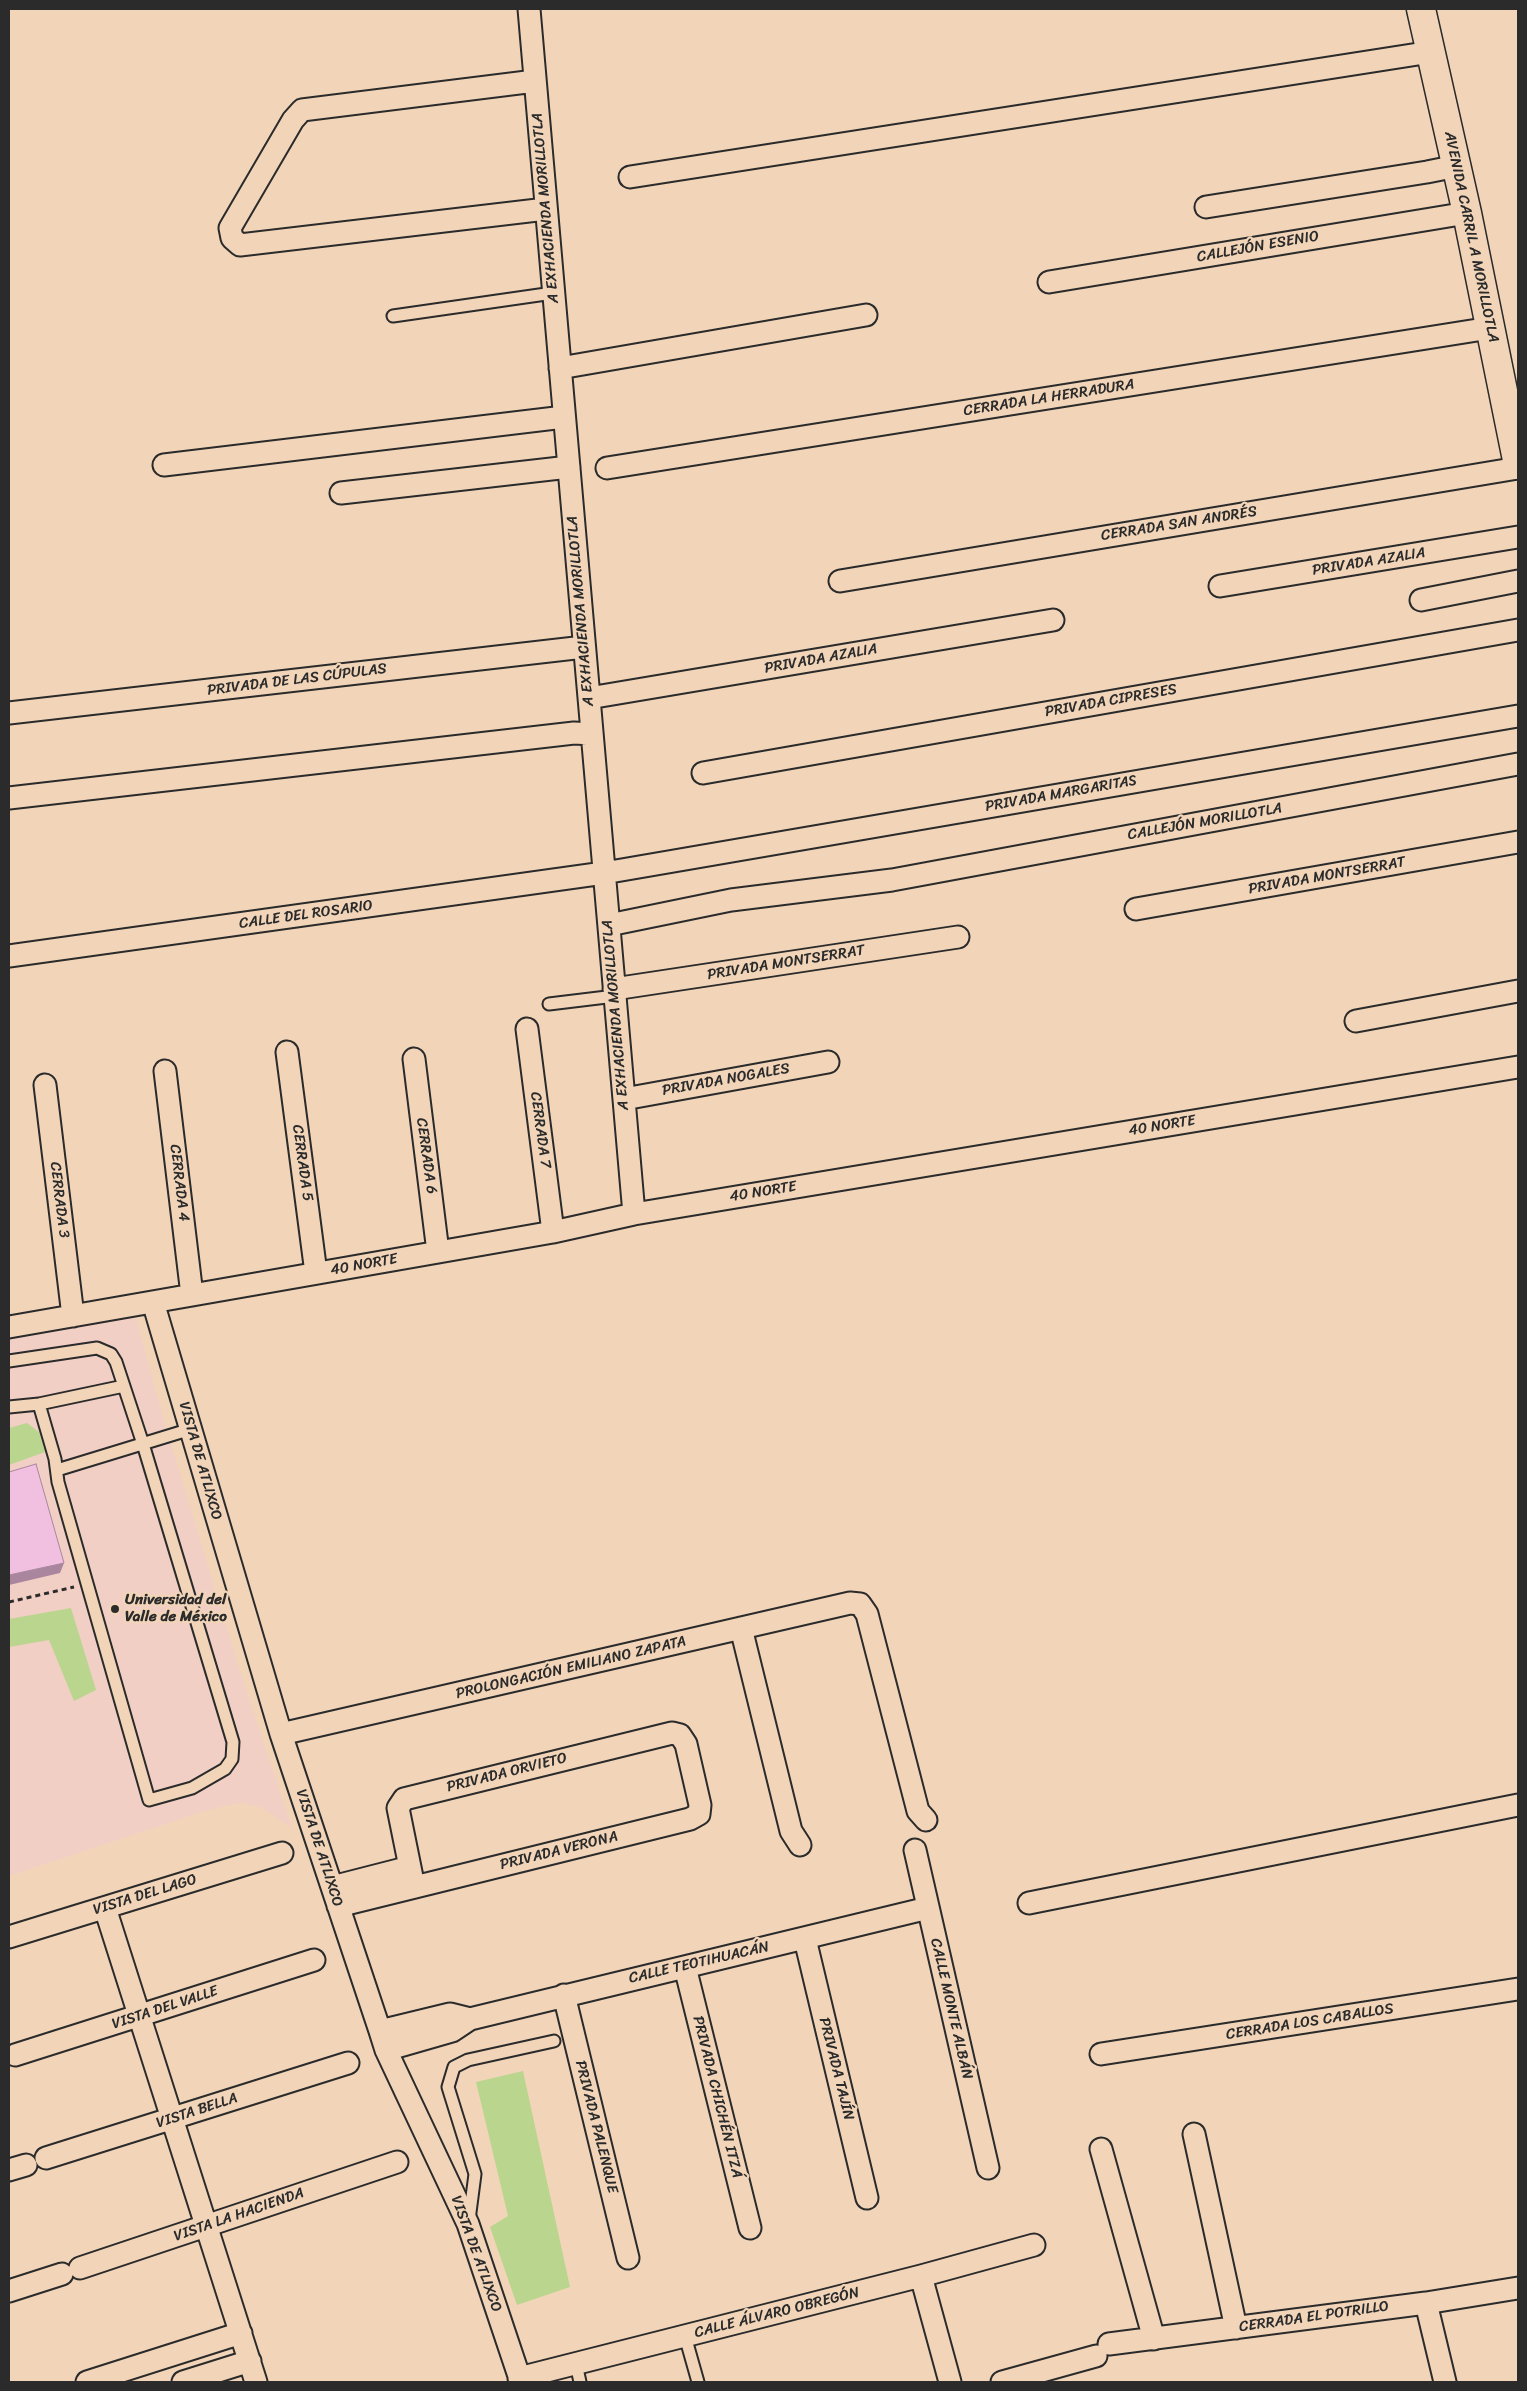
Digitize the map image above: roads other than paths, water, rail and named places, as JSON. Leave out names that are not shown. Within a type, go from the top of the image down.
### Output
[{"type":"street","name":"A EXHACIENDA MORILLOTLA","points":[[529,9],[634,1214]]},
{"type":"street","name":"AVENIDA CARRIL A MORILLOTLA","points":[[1421,9],[1467,213],[1518,466]]},
{"type":"street","points":[[630,177],[1431,52]]},
{"type":"street","points":[[535,81],[302,110],[293,120],[230,228],[232,238],[240,245],[546,209]]},
{"type":"street","points":[[1206,207],[1456,166]]},
{"type":"street","name":"CALLEJÓN ESENIO","points":[[1049,282],[1467,213]]},
{"type":"street","points":[[560,368],[866,315]]},
{"type":"street","name":"CERRADA LA HERRADURA","points":[[607,468],[1490,328]]},
{"type":"street","points":[[164,465],[564,417]]},
{"type":"street","name":"CERRADA SAN ANDRÉS","points":[[840,581],[1518,466]]},
{"type":"street","points":[[341,493],[569,467]]},
{"type":"street","name":"PRIVADA AZALIA","points":[[1220,586],[1518,537]]},
{"type":"street","points":[[1421,600],[1518,581]]},
{"type":"street","name":"PRIVADA AZALIA","points":[[589,698],[1053,620]]},
{"type":"street","name":"PRIVADA CIPRESES","points":[[703,773],[1518,630]]},
{"type":"street","name":"PRIVADA DE LAS CÚPULAS","points":[[9,713],[584,648]]},
{"type":"street","name":"PRIVADA MARGARITAS","points":[[604,873],[1518,716]]},
{"type":"street","points":[[9,798],[574,733],[592,734]]},
{"type":"street","name":"CALLEJÓN MORILLOTLA","points":[[609,925],[731,900],[892,880],[1518,764]]},
{"type":"street","name":"PRIVADA MONTSERRAT","points":[[1136,909],[1518,842]]},
{"type":"street","name":"CALLE DEL ROSARIO","points":[[9,956],[604,873]]},
{"type":"street","name":"PRIVADA MONTSERRAT","points":[[615,992],[958,937]]},
{"type":"street","points":[[1356,1021],[1518,991]]},
{"type":"street","name":"CERRADA 7","points":[[527,1029],[553,1232]]},
{"type":"street","name":"CERRADA 5","points":[[287,1052],[316,1274]]},
{"type":"street","name":"CERRADA 6","points":[[414,1060],[438,1252]]},
{"type":"street","name":"PRIVADA NOGALES","points":[[624,1099],[828,1062]]},
{"type":"street","name":"40 NORTE","points":[[9,1327],[553,1232],[634,1214],[1518,1067]]},
{"type":"street","name":"CERRADA 4","points":[[165,1071],[192,1295]]},
{"type":"street","name":"CERRADA 3","points":[[45,1085],[73,1316]]},
{"type":"street","name":"VISTA DE ATLIXCO","points":[[153,1302],[281,1734],[383,2040],[468,2224],[520,2380]]},
{"type":"street","name":"PROLONGACIÓN EMILIANO ZAPATA","points":[[281,1734],[850,1603],[860,1604],[867,1614],[918,1811],[926,1820]]},
{"type":"street","points":[[741,1628],[791,1831],[800,1845]]},
{"type":"street","name":"PRIVADA ORVIETO","points":[[412,1877],[398,1808],[404,1799],[672,1733],[680,1735]]},
{"type":"street","name":"PRIVADA VERONA","points":[[335,1896],[412,1877],[690,1819],[699,1814],[700,1805],[686,1744],[680,1735]]},
{"type":"street","points":[[1029,1903],[1518,1805]]},
{"type":"street","name":"CALLE MONTE ALBÁN","points":[[914,1850],[988,2168]]},
{"type":"street","name":"VISTA DEL LAGO","points":[[9,1937],[282,1853]]},
{"type":"street","points":[[105,1908],[256,2382]]},
{"type":"street","name":"CALLE TEOTIHUACÁN","points":[[383,2040],[452,2031],[470,2019],[928,1908]]},
{"type":"street","name":"PRIVADA TAJÍN","points":[[805,1939],[867,2198]]},
{"type":"street","name":"VISTA DEL VALLE","points":[[15,2055],[314,1960]]},
{"type":"street","name":"PRIVADA CHICHÉN ITZÁ","points":[[685,1966],[750,2228]]},
{"type":"street","name":"CERRADA LOS CABALLOS","points":[[1101,2054],[1518,1989]]},
{"type":"street","name":"PRIVADA PALENQUE","points":[[564,1995],[628,2258]]},
{"type":"street","name":"VISTA BELLA","points":[[46,2158],[348,2063]]},
{"type":"street","points":[[1194,2134],[1236,2328]]},
{"type":"street","points":[[1102,2149],[1154,2339]]},
{"type":"street","name":"VISTA LA HACIENDA","points":[[9,2291],[397,2162]]},
{"type":"street","name":"CALLE ÁLVARO OBREGÓN","points":[[520,2380],[578,2373],[685,2336],[1034,2245]]},
{"type":"street","points":[[921,2276],[950,2382]]},
{"type":"street","name":"CERRADA EL POTRILLO","points":[[1002,2382],[1103,2350],[1154,2339],[1426,2303],[1518,2288]]},
{"type":"street","points":[[1426,2303],[1445,2382]]},
{"type":"street","points":[[87,2382],[241,2333]]},
{"type":"street","points":[[183,2382],[250,2361]]},
{"type":"lane","points":[[393,316],[554,293]]},
{"type":"lane","points":[[549,1004],[615,992]]},
{"type":"lane","points":[[9,1361],[97,1348],[111,1354],[124,1386],[143,1444],[233,1742],[232,1759],[225,1769],[192,1788],[149,1800],[58,1482],[57,1470],[39,1404]]},
{"type":"lane","points":[[9,1407],[39,1404],[124,1386]]},
{"type":"lane","points":[[57,1470],[191,1429]]},
{"type":"lane","points":[[468,2224],[475,2174],[448,2087],[454,2067],[468,2060],[554,2041]]},
{"type":"lane","points":[[685,2336],[698,2382]]},
{"type":"place","name":"Universidad del Valle de México","points":[[115,1609]]}]
